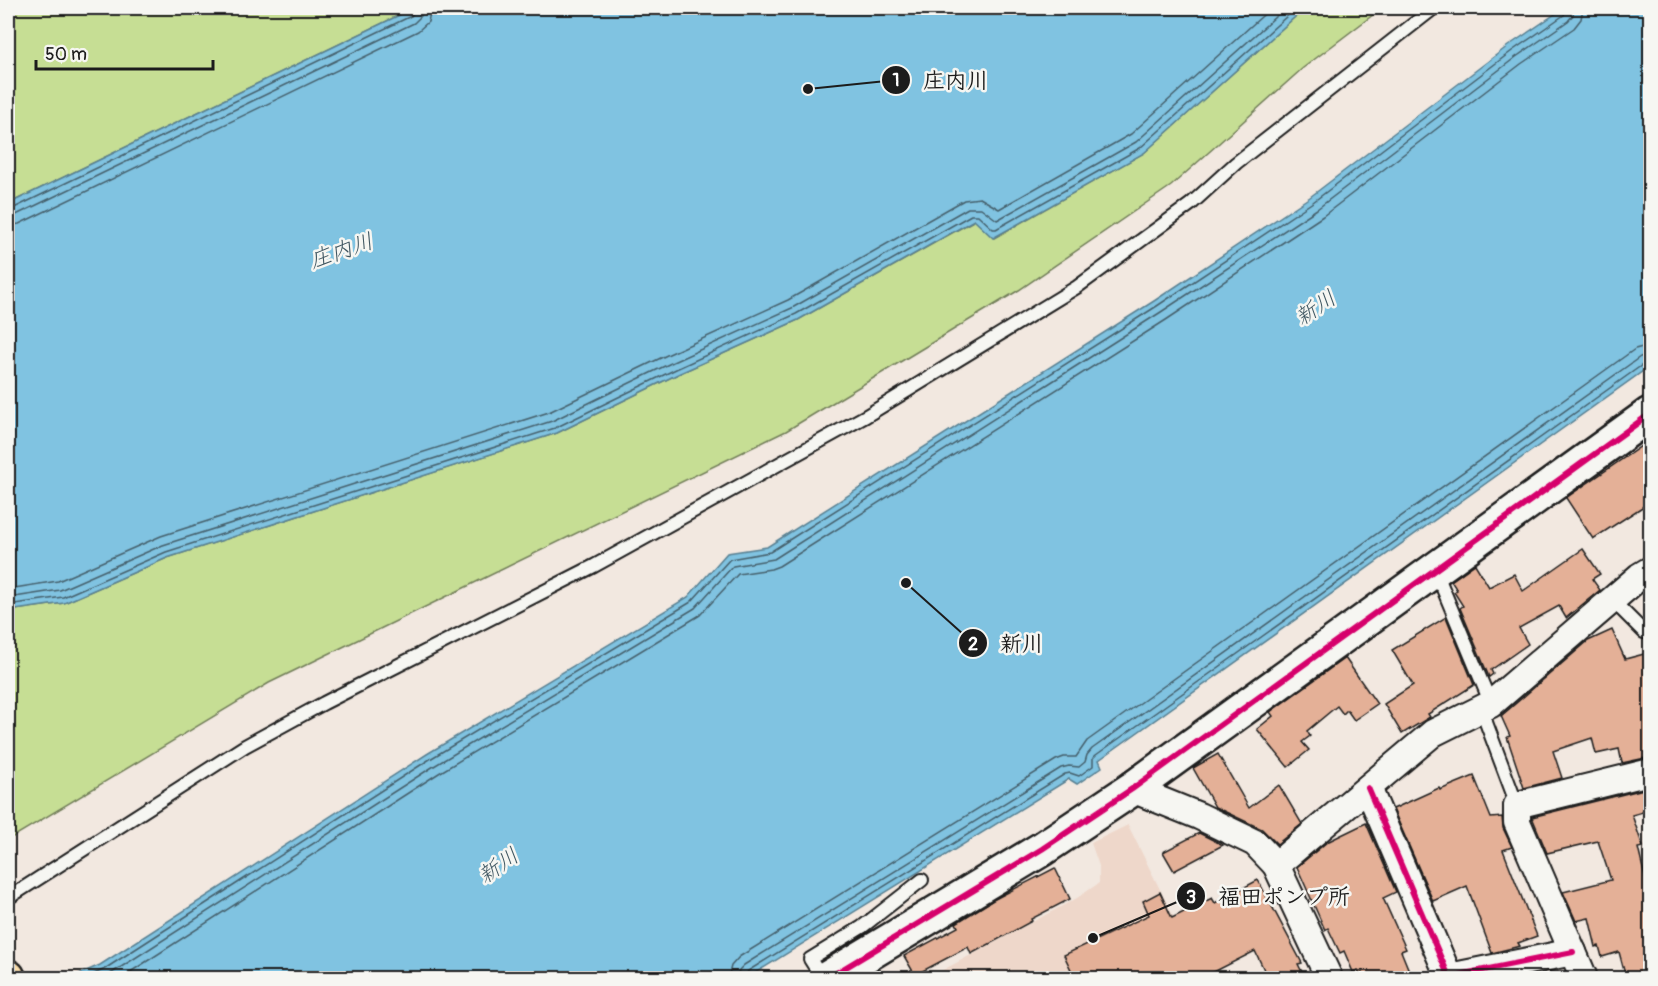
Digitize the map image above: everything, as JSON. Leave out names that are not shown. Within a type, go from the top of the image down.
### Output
[{"type":"street","points":[[828,978],[1042,849],[1132,789],[1650,414]]},
{"type":"street","points":[[1276,865],[1432,733],[1486,706],[1650,570]]},
{"type":"street","points":[[1584,978],[1517,822],[1517,805],[1650,772]]},
{"type":"street","points":[[1368,788],[1449,977],[1573,952]]},
{"type":"street","points":[[1132,789],[1199,816],[1255,843],[1276,865],[1329,978]]},
{"type":"lane","points":[[8,897],[245,746],[324,703],[594,566],[855,422],[1077,287],[1191,204],[1236,162],[1434,8]]},
{"type":"lane","points":[[1435,568],[1486,706],[1517,805]]},
{"type":"lane","points":[[1612,600],[1644,632],[1650,633]]},
{"type":"lane","points":[[822,978],[810,959],[862,927],[922,880]]},
{"type":"shaded area","points":[[1128,825],[1204,978],[928,978],[1077,898],[1099,883],[1099,866],[1091,843]]},
{"type":"green space","points":[[8,8],[414,8],[8,204]]},
{"type":"green space","points":[[1305,8],[1382,8],[1303,68],[1171,186],[1019,290],[786,431],[269,683],[8,840],[8,611],[64,603],[167,558],[557,433],[678,374],[798,320],[975,220],[994,238],[1144,153]]},
{"type":"water","points":[[414,8],[1305,8],[1144,153],[993,238],[974,220],[798,320],[678,374],[557,433],[167,558],[64,603],[8,611],[8,204]]},
{"type":"water","points":[[1564,8],[1650,8],[1650,366],[1099,760],[1102,767],[1077,784],[1069,779],[747,978],[70,978],[100,965],[427,754],[688,597],[727,553],[767,547],[1154,301],[1310,197],[1508,46]]},
{"type":"building","points":[[1650,440],[1650,502],[1593,539],[1566,498]]},
{"type":"building","points":[[1583,549],[1600,574],[1592,579],[1600,590],[1566,618],[1559,606],[1519,628],[1528,644],[1491,670],[1493,674],[1489,677],[1460,608],[1463,606],[1454,592],[1457,590],[1451,581],[1475,564],[1489,587],[1514,574],[1523,591]]},
{"type":"building","points":[[1446,617],[1474,685],[1428,714],[1430,717],[1402,734],[1384,704],[1413,685],[1392,650]]},
{"type":"building","points":[[1612,630],[1625,659],[1648,653],[1650,757],[1622,763],[1619,749],[1596,754],[1592,738],[1553,751],[1562,778],[1524,788],[1507,737],[1510,736],[1501,716],[1588,641]]},
{"type":"building","points":[[1345,658],[1377,704],[1354,720],[1347,710],[1343,714],[1337,706],[1307,731],[1310,736],[1302,742],[1309,750],[1288,767],[1257,729],[1273,716],[1270,712]]},
{"type":"building","points":[[1218,754],[1249,808],[1279,785],[1302,824],[1277,844],[1262,829],[1215,807],[1193,768]]},
{"type":"building","points":[[1474,776],[1491,818],[1502,817],[1503,828],[1512,847],[1503,850],[1537,936],[1518,943],[1520,946],[1492,953],[1467,886],[1433,901],[1393,809],[1439,788],[1440,790]]},
{"type":"building","points":[[1648,788],[1650,810],[1632,815],[1643,847],[1638,848],[1650,898],[1650,978],[1626,978],[1619,952],[1602,957],[1599,946],[1596,947],[1589,918],[1576,921],[1563,892],[1611,880],[1598,841],[1547,853],[1532,817]]},
{"type":"building","points":[[1366,823],[1396,892],[1383,898],[1406,949],[1401,951],[1412,978],[1365,978],[1362,973],[1359,974],[1358,970],[1353,972],[1344,951],[1340,953],[1328,928],[1325,930],[1297,867],[1327,842]]},
{"type":"building","points":[[1199,833],[1223,845],[1174,871],[1163,852]]},
{"type":"building","points":[[1055,868],[1070,899],[971,954],[968,947],[915,975],[904,956],[958,927],[956,923],[993,900]]},
{"type":"building","points":[[1258,880],[1302,963],[1298,964],[1305,978],[1268,978],[1255,951],[1202,978],[1075,978],[1064,955],[1149,915],[1143,901],[1160,892],[1172,918],[1212,898],[1215,903]]},
{"type":"cycle path","points":[[828,978],[1042,849],[1132,789],[1650,414]]},
{"type":"cycle path","points":[[1368,788],[1449,977],[1573,952]]},
{"type":"place","name":"庄内川","points":[[808,89]]},
{"type":"place","name":"新川","points":[[906,583]]},
{"type":"place","name":"福田ポンプ所","points":[[1093,938]]}]
